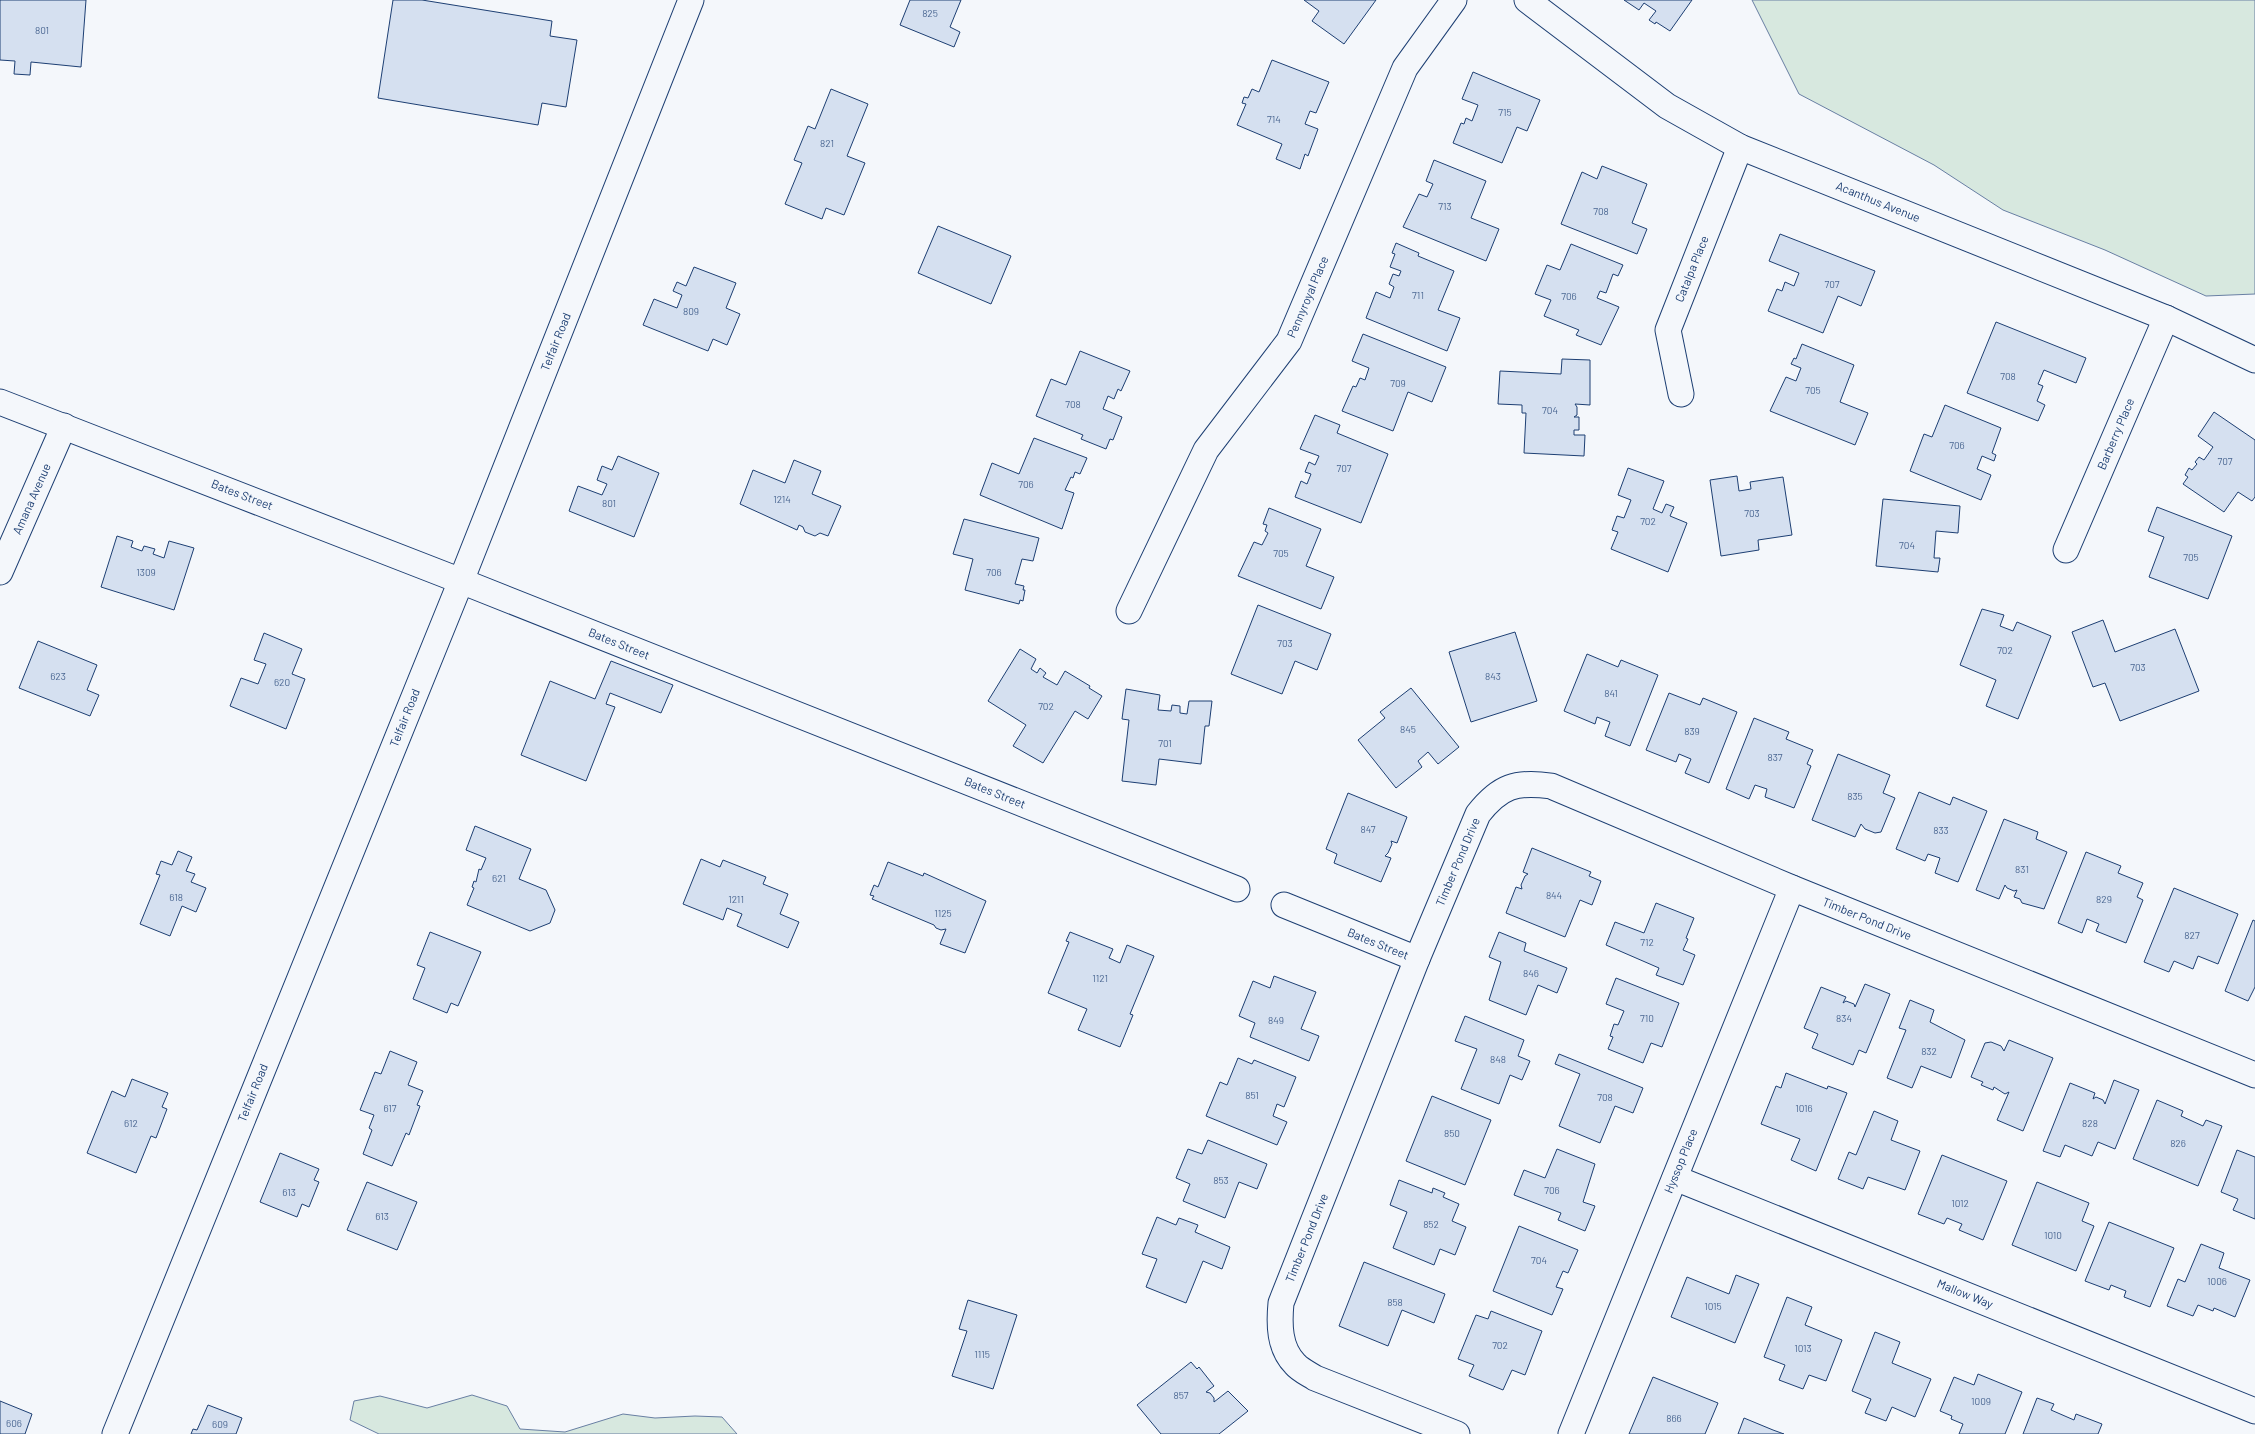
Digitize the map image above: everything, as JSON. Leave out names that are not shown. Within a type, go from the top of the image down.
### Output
[{"type":"street","name":"Telfair Road","points":[[115,1434],[461,581],[691,0]]},
{"type":"street","name":"Pennyroyal Place","points":[[1129,611],[1206,450],[1289,341],[1405,68],[1454,0]]},
{"type":"street","name":"Acanthus Avenue","points":[[1527,0],[1667,106],[1740,147],[2166,318],[2255,360]]},
{"type":"street","name":"Catalpa Place","points":[[1681,394],[1668,330],[1740,147]]},
{"type":"street","name":"Barberry Place","points":[[2066,550],[2166,318]]},
{"type":"street","name":"Bates Street","points":[[0,402],[461,581],[1237,889]]},
{"type":"street","name":"Amana Avenue","points":[[0,572],[64,426]]},
{"type":"street","name":"Timber Pond Drive","points":[[1457,1434],[1315,1378],[1295,1365],[1285,1348],[1278,1325],[1281,1303],[1417,959],[1478,814],[1491,798],[1508,787],[1528,783],[1551,786],[1792,888],[2255,1075]]},
{"type":"street","name":"Hyssop Place","points":[[1571,1434],[1792,888]]},
{"type":"street","name":"Bates Street","points":[[1284,905],[1417,959]]},
{"type":"street","name":"Mallow Way","points":[[1675,1178],[2255,1411]]},
{"type":"shaded area","points":[[1752,0],[2255,0],[2255,294],[2206,296],[2105,250],[2003,210],[1934,165],[1799,94]]},
{"type":"shaded area","points":[[472,1395],[507,1406],[520,1429],[565,1432],[623,1414],[655,1418],[722,1417],[737,1434],[379,1434],[350,1420],[354,1401],[380,1396],[427,1408]]},
{"type":"building","points":[[0,0],[86,0],[81,67],[31,62],[30,75],[14,74],[15,61],[0,60]]},
{"type":"building","points":[[393,0],[422,0],[552,21],[550,36],[577,40],[566,107],[542,103],[538,125],[378,98]]},
{"type":"building","points":[[910,0],[961,0],[950,27],[960,32],[954,47],[900,25]]},
{"type":"building","points":[[1304,0],[1376,0],[1344,44],[1312,21],[1319,11]]},
{"type":"building","points":[[1624,0],[1692,0],[1670,31],[1649,20],[1656,11],[1644,3],[1639,10]]},
{"type":"building","points":[[1272,60],[1329,82],[1316,113],[1310,111],[1305,124],[1318,129],[1308,156],[1305,154],[1300,169],[1276,159],[1282,144],[1237,125],[1246,104],[1242,103],[1244,97],[1248,98],[1252,89],[1259,92]]},
{"type":"building","points":[[1473,72],[1540,100],[1527,131],[1517,127],[1502,163],[1453,143],[1461,123],[1464,124],[1466,118],[1472,121],[1478,105],[1462,99]]},
{"type":"building","points":[[831,89],[868,104],[847,156],[865,163],[844,215],[826,208],[822,219],[785,204],[802,163],[794,160],[808,126],[815,129]]},
{"type":"building","points":[[1434,160],[1486,181],[1471,218],[1499,229],[1486,261],[1403,227],[1419,194],[1427,197],[1433,184],[1426,181]]},
{"type":"building","points":[[1602,166],[1647,184],[1632,223],[1647,229],[1637,254],[1561,224],[1582,172],[1597,179]]},
{"type":"building","points":[[938,226],[1011,256],[991,304],[918,273]]},
{"type":"building","points":[[1780,234],[1875,271],[1861,306],[1838,296],[1823,333],[1768,311],[1777,289],[1782,291],[1785,282],[1794,286],[1799,273],[1769,261]]},
{"type":"building","points":[[1396,243],[1419,253],[1418,256],[1454,271],[1438,310],[1460,318],[1447,351],[1366,318],[1376,292],[1390,298],[1394,287],[1389,284],[1393,274],[1399,276],[1401,271],[1390,267],[1395,254],[1392,253]]},
{"type":"building","points":[[1571,244],[1623,265],[1618,276],[1613,274],[1606,293],[1600,291],[1597,298],[1619,307],[1601,345],[1576,335],[1579,330],[1544,316],[1551,300],[1535,294],[1547,265],[1560,270]]},
{"type":"building","points":[[694,267],[736,283],[726,308],[740,314],[727,345],[713,339],[708,351],[643,325],[654,299],[677,308],[682,295],[673,291],[677,282],[686,286]]},
{"type":"building","points":[[1996,322],[2086,358],[2076,383],[2044,370],[2038,384],[2043,386],[2037,401],[2045,405],[2038,421],[1967,393]]},
{"type":"building","points":[[1363,334],[1446,367],[1432,402],[1408,392],[1393,431],[1342,411],[1353,386],[1356,387],[1360,378],[1365,380],[1369,368],[1352,361]]},
{"type":"building","points":[[1802,344],[1854,365],[1840,402],[1868,413],[1855,445],[1770,411],[1786,377],[1796,381],[1801,368],[1791,364],[1794,358],[1796,359]]},
{"type":"building","points":[[1080,351],[1130,371],[1121,391],[1118,389],[1114,399],[1108,396],[1103,409],[1122,417],[1113,440],[1110,439],[1106,449],[1081,439],[1083,435],[1036,416],[1051,379],[1066,385]]},
{"type":"building","points":[[1562,359],[1590,360],[1590,405],[1575,404],[1577,415],[1574,417],[1579,417],[1579,430],[1574,430],[1574,435],[1585,435],[1584,456],[1524,453],[1526,413],[1522,413],[1522,405],[1498,404],[1500,371],[1561,374]]},
{"type":"building","points":[[1945,405],[2001,428],[1992,453],[1996,455],[1994,461],[1982,456],[1977,469],[1991,475],[1981,500],[1910,471],[1924,434],[1932,437]]},
{"type":"building","points":[[2214,412],[2255,440],[2255,497],[2252,501],[2238,492],[2224,512],[2183,484],[2188,477],[2185,475],[2189,468],[2192,470],[2197,464],[2195,462],[2199,457],[2204,460],[2213,447],[2198,436]]},
{"type":"building","points":[[1315,415],[1340,425],[1337,433],[1388,454],[1361,523],[1295,497],[1301,481],[1307,484],[1311,474],[1305,472],[1309,462],[1315,465],[1319,456],[1300,449]]},
{"type":"building","points":[[1034,438],[1087,458],[1080,474],[1075,472],[1065,490],[1074,493],[1062,529],[980,495],[992,463],[1019,474]]},
{"type":"building","points":[[618,456],[659,473],[634,537],[569,511],[578,486],[602,495],[607,484],[597,480],[602,466],[612,470]]},
{"type":"building","points":[[794,460],[821,471],[812,494],[841,506],[828,536],[820,533],[815,536],[805,532],[803,527],[799,525],[797,530],[740,504],[753,470],[785,483]]},
{"type":"building","points":[[1628,468],[1664,481],[1653,509],[1662,513],[1666,504],[1674,507],[1670,516],[1687,523],[1668,572],[1611,549],[1618,532],[1612,530],[1617,516],[1624,518],[1631,500],[1618,495]]},
{"type":"building","points":[[1737,476],[1739,491],[1751,489],[1750,482],[1783,477],[1792,535],[1758,540],[1759,550],[1721,556],[1710,480]]},
{"type":"building","points":[[1883,499],[1960,506],[1958,533],[1936,531],[1934,558],[1940,558],[1938,572],[1876,566]]},
{"type":"building","points":[[2157,507],[2232,536],[2208,599],[2149,577],[2164,537],[2148,531]]},
{"type":"building","points":[[1269,508],[1321,529],[1306,566],[1334,577],[1321,609],[1238,576],[1254,542],[1262,545],[1268,533],[1265,531],[1267,525],[1263,524]]},
{"type":"building","points":[[964,519],[1039,538],[1033,561],[1022,559],[1015,584],[1024,586],[1023,590],[1025,590],[1023,601],[1020,600],[1019,604],[965,590],[973,559],[953,554]]},
{"type":"building","points":[[117,536],[133,541],[131,547],[142,551],[144,546],[155,549],[153,554],[164,558],[169,541],[194,548],[174,610],[101,587]]},
{"type":"building","points":[[1258,605],[1331,634],[1317,670],[1295,661],[1282,694],[1231,674]]},
{"type":"building","points":[[1982,609],[2004,615],[2000,626],[2013,631],[2017,622],[2051,636],[2018,719],[1986,706],[1996,680],[1960,665]]},
{"type":"building","points":[[2103,620],[2115,652],[2175,629],[2199,691],[2120,721],[2105,683],[2093,687],[2072,632]]},
{"type":"building","points":[[1515,632],[1537,701],[1471,722],[1449,652]]},
{"type":"building","points":[[264,633],[302,649],[292,674],[305,679],[286,729],[230,706],[241,678],[258,684],[266,664],[254,660]]},
{"type":"building","points":[[38,641],[97,665],[87,690],[99,695],[90,716],[19,688]]},
{"type":"building","points":[[1020,649],[1036,659],[1031,669],[1037,673],[1040,668],[1046,673],[1043,677],[1057,685],[1065,671],[1090,686],[1089,688],[1102,696],[1088,719],[1075,711],[1043,763],[1013,746],[1026,725],[988,701]]},
{"type":"building","points":[[1587,654],[1618,667],[1621,660],[1658,675],[1630,746],[1605,736],[1610,722],[1597,717],[1595,724],[1564,711]]},
{"type":"building","points":[[611,661],[673,685],[661,713],[610,693],[606,704],[615,707],[586,781],[521,755],[550,681],[595,699]]},
{"type":"building","points":[[1411,688],[1459,747],[1438,764],[1428,752],[1418,761],[1422,767],[1396,788],[1358,740],[1385,718],[1380,712]]},
{"type":"building","points":[[1126,689],[1160,695],[1158,710],[1171,711],[1172,705],[1180,706],[1180,713],[1187,714],[1189,701],[1212,701],[1209,726],[1205,726],[1201,764],[1159,759],[1156,785],[1122,781],[1129,720],[1122,719]]},
{"type":"building","points":[[1669,693],[1700,705],[1703,698],[1737,712],[1709,783],[1685,773],[1691,759],[1679,754],[1676,762],[1646,750]]},
{"type":"building","points":[[1754,718],[1789,732],[1786,739],[1813,750],[1807,764],[1811,766],[1794,808],[1765,797],[1767,789],[1755,785],[1749,799],[1726,789]]},
{"type":"building","points":[[1838,754],[1890,775],[1883,793],[1895,798],[1881,832],[1875,833],[1865,829],[1861,824],[1855,837],[1812,820]]},
{"type":"building","points":[[1919,792],[1950,805],[1953,797],[1987,811],[1958,882],[1935,873],[1940,858],[1928,854],[1925,861],[1896,849]]},
{"type":"building","points":[[1348,793],[1407,817],[1397,843],[1391,841],[1392,844],[1385,856],[1391,858],[1381,882],[1334,863],[1337,854],[1326,849]]},
{"type":"building","points":[[2004,819],[2038,832],[2036,839],[2067,852],[2044,909],[2022,903],[2020,899],[2014,897],[2017,890],[2014,891],[2005,885],[1999,899],[1976,890]]},
{"type":"building","points":[[475,826],[531,849],[519,879],[546,890],[555,910],[550,923],[530,931],[467,905],[474,888],[472,887],[474,881],[476,882],[479,869],[481,870],[486,858],[466,850]]},
{"type":"building","points":[[1532,848],[1591,872],[1589,876],[1601,881],[1592,905],[1580,900],[1565,937],[1506,913],[1516,887],[1522,889],[1521,885],[1528,874],[1523,872]]},
{"type":"building","points":[[178,851],[192,857],[186,871],[195,874],[191,882],[206,888],[196,912],[182,906],[170,936],[140,924],[160,875],[156,874],[161,861],[172,865]]},
{"type":"building","points":[[2086,852],[2121,866],[2118,873],[2143,883],[2137,897],[2143,900],[2126,943],[2096,931],[2099,924],[2087,919],[2082,933],[2058,923]]},
{"type":"building","points":[[701,859],[720,867],[723,860],[766,877],[763,884],[788,894],[780,914],[799,922],[788,948],[737,926],[742,914],[727,908],[723,920],[683,904]]},
{"type":"building","points":[[888,862],[923,876],[924,873],[986,901],[965,953],[940,944],[946,929],[936,928],[934,925],[872,899],[874,896],[870,895],[874,885],[878,887]]},
{"type":"building","points":[[2174,888],[2238,914],[2218,964],[2198,956],[2193,969],[2174,961],[2169,972],[2144,962]]},
{"type":"building","points":[[1656,903],[1694,918],[1683,950],[1695,955],[1683,985],[1656,975],[1659,968],[1606,945],[1615,922],[1644,933]]},
{"type":"building","points":[[2253,920],[2255,921],[2255,987],[2248,1001],[2225,991]]},
{"type":"building","points":[[430,932],[481,952],[458,1006],[451,1003],[447,1013],[413,999],[425,968],[417,965]]},
{"type":"building","points":[[1070,932],[1113,949],[1109,958],[1120,963],[1127,945],[1154,956],[1130,1014],[1133,1015],[1120,1047],[1078,1030],[1087,1009],[1048,993],[1069,942],[1066,941]]},
{"type":"building","points":[[1499,932],[1526,943],[1524,951],[1567,968],[1557,993],[1538,985],[1526,1015],[1489,1000],[1501,962],[1489,957]]},
{"type":"building","points":[[1274,976],[1316,992],[1301,1029],[1319,1036],[1309,1061],[1250,1037],[1255,1023],[1239,1016],[1253,981],[1270,988]]},
{"type":"building","points":[[1616,978],[1679,1003],[1662,1047],[1651,1043],[1643,1063],[1608,1049],[1613,1037],[1610,1036],[1614,1024],[1618,1025],[1624,1011],[1606,1004]]},
{"type":"building","points":[[1865,984],[1890,994],[1866,1053],[1859,1050],[1853,1065],[1812,1048],[1818,1034],[1804,1028],[1821,987],[1846,997],[1843,1003],[1846,1001],[1854,1004],[1855,1007]]},
{"type":"building","points":[[1910,1000],[1934,1010],[1930,1022],[1965,1040],[1951,1078],[1921,1066],[1912,1088],[1887,1078],[1906,1030],[1899,1028]]},
{"type":"building","points":[[1465,1016],[1524,1040],[1518,1056],[1530,1061],[1522,1080],[1510,1075],[1499,1104],[1461,1089],[1477,1049],[1455,1041]]},
{"type":"building","points":[[2009,1040],[2053,1058],[2023,1131],[1997,1120],[2009,1092],[2005,1094],[1994,1087],[1993,1090],[1981,1085],[1983,1082],[1971,1077],[1985,1043],[1991,1042],[2001,1046],[2004,1051]]},
{"type":"building","points":[[390,1051],[417,1062],[408,1085],[423,1091],[417,1105],[420,1106],[409,1135],[406,1133],[392,1166],[363,1154],[372,1130],[369,1128],[374,1115],[360,1110],[375,1072],[381,1074]]},
{"type":"building","points":[[1559,1054],[1643,1088],[1633,1113],[1615,1106],[1600,1143],[1559,1126],[1580,1074],[1555,1064]]},
{"type":"building","points":[[1238,1058],[1252,1064],[1254,1060],[1296,1077],[1284,1107],[1277,1104],[1273,1116],[1287,1122],[1277,1145],[1206,1116],[1220,1082],[1227,1085]]},
{"type":"building","points":[[1786,1073],[1827,1089],[1828,1086],[1847,1093],[1816,1171],[1791,1160],[1800,1139],[1761,1124],[1776,1086],[1781,1088]]},
{"type":"building","points":[[132,1079],[168,1093],[162,1107],[167,1109],[156,1138],[151,1136],[136,1173],[87,1153],[112,1091],[125,1097]]},
{"type":"building","points":[[2114,1080],[2139,1090],[2115,1149],[2098,1142],[2092,1156],[2065,1145],[2060,1157],[2043,1151],[2070,1083],[2095,1093],[2093,1099],[2096,1097],[2103,1100],[2105,1104]]},
{"type":"building","points":[[1432,1096],[1491,1120],[1465,1185],[1406,1161]]},
{"type":"building","points":[[2157,1100],[2183,1111],[2181,1116],[2203,1126],[2206,1120],[2222,1126],[2198,1186],[2133,1159]]},
{"type":"building","points":[[1874,1111],[1898,1121],[1891,1140],[1920,1151],[1905,1190],[1868,1177],[1863,1189],[1838,1179],[1849,1152],[1856,1155]]},
{"type":"building","points":[[1208,1140],[1267,1164],[1257,1189],[1239,1182],[1225,1218],[1183,1201],[1190,1184],[1176,1178],[1188,1149],[1202,1154]]},
{"type":"building","points":[[1557,1149],[1595,1164],[1583,1202],[1595,1206],[1585,1231],[1558,1220],[1561,1213],[1514,1195],[1524,1170],[1545,1178]]},
{"type":"building","points":[[2237,1150],[2255,1157],[2255,1219],[2233,1210],[2238,1199],[2221,1192]]},
{"type":"building","points":[[280,1153],[319,1169],[314,1180],[319,1182],[309,1207],[302,1204],[297,1217],[260,1202]]},
{"type":"building","points":[[1942,1155],[2007,1181],[1983,1240],[1959,1230],[1962,1224],[1947,1218],[1944,1224],[1918,1214]]},
{"type":"building","points":[[1399,1180],[1432,1193],[1433,1188],[1445,1193],[1443,1197],[1459,1204],[1452,1221],[1466,1227],[1455,1255],[1440,1249],[1434,1265],[1393,1248],[1407,1212],[1390,1205]]},
{"type":"building","points":[[367,1182],[417,1202],[397,1250],[347,1230]]},
{"type":"building","points":[[2037,1182],[2089,1203],[2082,1221],[2094,1226],[2076,1271],[2012,1245]]},
{"type":"building","points":[[1157,1217],[1176,1225],[1179,1218],[1198,1225],[1195,1232],[1230,1247],[1222,1269],[1203,1261],[1186,1303],[1146,1287],[1157,1259],[1142,1254]]},
{"type":"building","points":[[2109,1222],[2174,1248],[2150,1307],[2124,1297],[2126,1291],[2111,1285],[2109,1290],[2085,1281]]},
{"type":"building","points":[[1519,1226],[1578,1250],[1568,1273],[1563,1271],[1556,1287],[1563,1289],[1552,1315],[1493,1291]]},
{"type":"building","points":[[2201,1244],[2224,1253],[2219,1268],[2250,1280],[2235,1317],[2214,1308],[2213,1311],[2198,1305],[2193,1316],[2167,1306],[2178,1279],[2185,1282]]},
{"type":"building","points":[[1364,1262],[1445,1294],[1434,1323],[1402,1310],[1388,1346],[1339,1326]]},
{"type":"building","points":[[1736,1275],[1759,1284],[1735,1343],[1671,1317],[1687,1277],[1729,1294]]},
{"type":"building","points":[[1787,1297],[1812,1307],[1805,1325],[1842,1340],[1826,1381],[1809,1375],[1803,1389],[1779,1380],[1785,1365],[1764,1357]]},
{"type":"building","points":[[968,1300],[1017,1315],[993,1389],[952,1376],[967,1331],[959,1329]]},
{"type":"building","points":[[1491,1311],[1542,1331],[1525,1375],[1512,1370],[1503,1390],[1469,1376],[1474,1365],[1458,1359],[1476,1315],[1488,1319]]},
{"type":"building","points":[[1875,1332],[1900,1342],[1892,1363],[1931,1379],[1915,1417],[1892,1407],[1886,1421],[1865,1413],[1871,1399],[1852,1391]]},
{"type":"building","points":[[1191,1362],[1197,1369],[1199,1367],[1214,1386],[1206,1392],[1210,1393],[1214,1398],[1214,1402],[1228,1391],[1248,1411],[1219,1434],[1161,1434],[1137,1405]]},
{"type":"building","points":[[1978,1374],[2022,1392],[2005,1434],[1959,1434],[1963,1424],[1951,1419],[1952,1416],[1940,1411],[1954,1377],[1974,1385]]},
{"type":"building","points":[[1653,1377],[1718,1403],[1705,1434],[1629,1434]]},
{"type":"building","points":[[2037,1398],[2054,1404],[2051,1410],[2074,1420],[2076,1414],[2102,1424],[2098,1434],[2023,1434]]},
{"type":"building","points":[[0,1401],[32,1414],[25,1434],[0,1434]]},
{"type":"building","points":[[208,1405],[242,1418],[236,1434],[191,1434],[193,1429],[197,1430]]},
{"type":"building","points":[[1744,1418],[1773,1430],[1784,1434],[1738,1434]]}]
